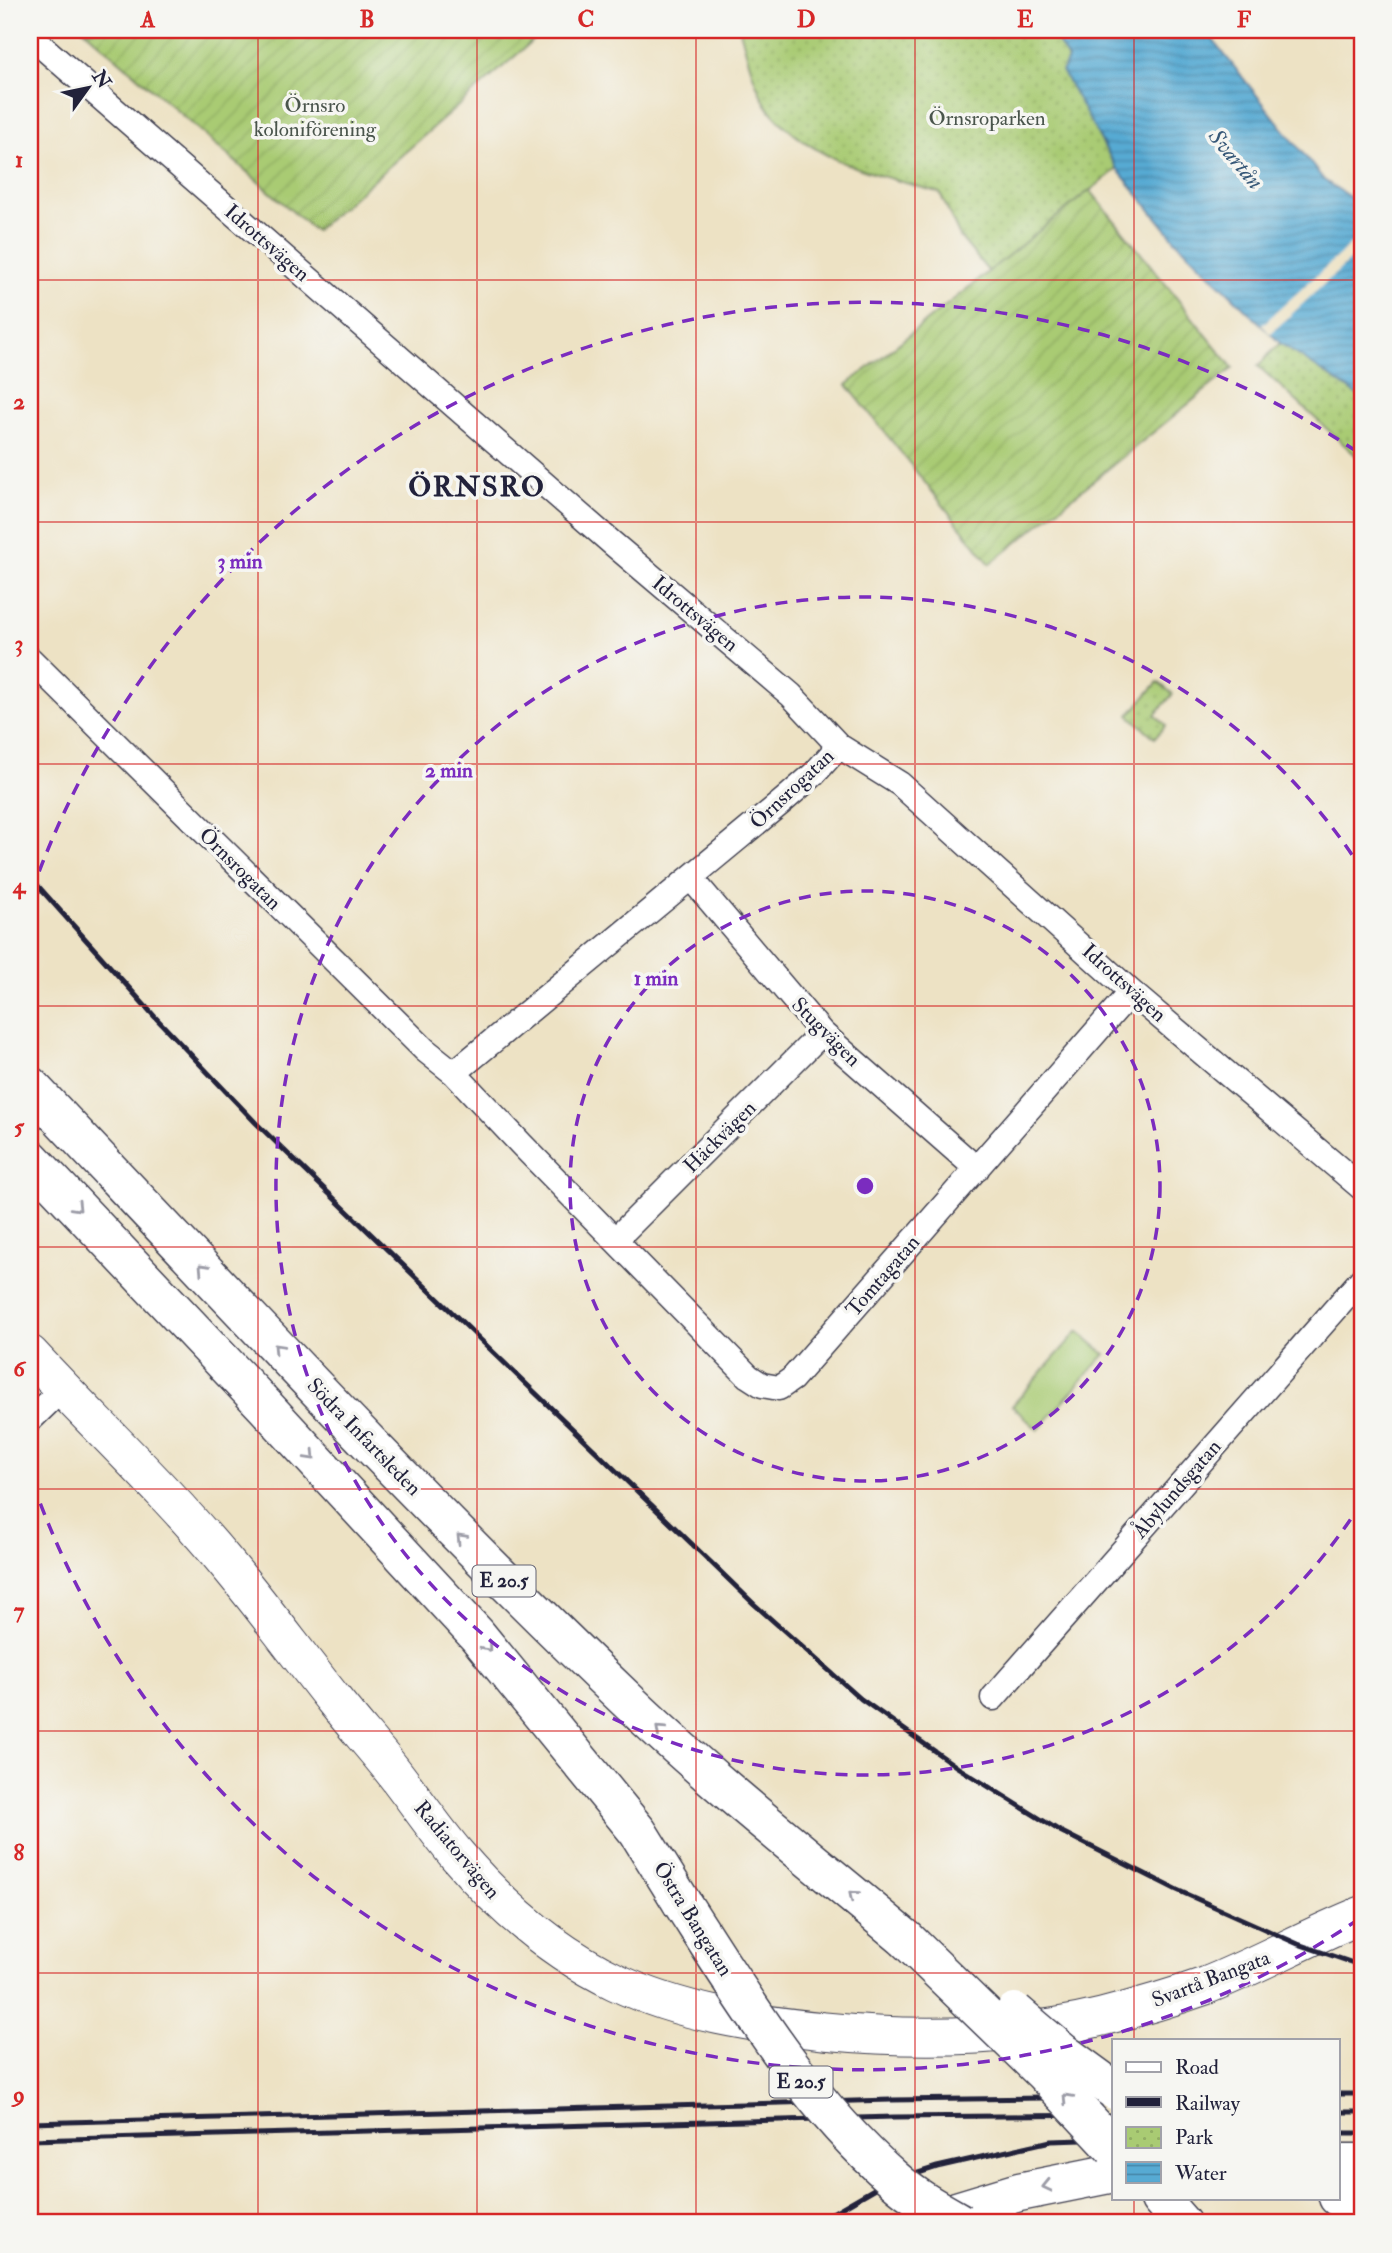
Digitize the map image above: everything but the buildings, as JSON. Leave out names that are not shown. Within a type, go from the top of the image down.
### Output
[{"type":"main road","name":"Södra Infartsleden","points":[[30,1086],[478,1556],[632,1705],[711,1776],[905,1939]]},
{"type":"main road","name":"E 20.5","points":[[30,1158],[441,1596],[556,1729],[585,1770],[622,1841],[676,1908]]},
{"type":"main road","points":[[676,1908],[761,2054],[793,2098],[842,2154],[909,2223]]},
{"type":"main road","name":"Östra Bangatan","points":[[676,1908],[802,2082],[835,2121],[895,2179],[921,2199],[961,2223]]},
{"type":"main road","points":[[905,1939],[968,1974],[1062,2052],[1112,2089]]},
{"type":"main road","points":[[905,1939],[1043,2072],[1112,2146]]},
{"type":"main road","points":[[1340,2163],[1362,2163]]},
{"type":"main road","points":[[918,2223],[1019,2192],[1112,2173]]},
{"type":"main road","points":[[1340,2197],[1362,2202]]},
{"type":"main road","points":[[1161,2200],[1181,2223]]},
{"type":"street","name":"Idrottsvägen","points":[[30,36],[612,543],[791,695],[839,746],[900,784],[1131,992],[1362,1188]]},
{"type":"street","name":"Örnsrogatan","points":[[30,659],[425,1050],[454,1073],[615,1239]]},
{"type":"street","name":"Örnsrogatan","points":[[454,1073],[814,774],[839,746]]},
{"type":"street","name":"Stugvägen","points":[[691,878],[822,1033],[978,1169]]},
{"type":"street","name":"Tomtagatan","points":[[615,1239],[748,1376],[762,1385],[779,1388],[792,1379],[1131,992]]},
{"type":"street","name":"Häckvägen","points":[[615,1239],[708,1150],[822,1033]]},
{"type":"street","name":"Åbylundsgatan","points":[[993,1698],[1362,1279]]},
{"type":"street","name":"Radiatorvägen","points":[[30,1354],[114,1440],[228,1565],[455,1853],[498,1900],[532,1931],[570,1958],[617,1983],[658,2000],[775,2026],[853,2034],[928,2036],[975,2035],[1055,2026]]},
{"type":"street","points":[[30,1420],[62,1389]]},
{"type":"street","name":"Svartå Bangata","points":[[1055,2026],[1098,2018],[1206,1985],[1362,1915]]},
{"type":"green space","name":"Örnsro koloniförening","points":[[84,30],[545,30],[315,231]]},
{"type":"green space","name":"Örnsroparken","points":[[740,30],[1046,30],[1056,39],[1070,61],[1096,132],[1117,169],[989,272],[960,237],[940,193],[850,166],[810,145],[773,114],[757,86]]},
{"type":"green space","points":[[1090,190],[1233,368],[990,564],[847,385]]},
{"type":"green space","points":[[1280,343],[1362,398],[1362,461],[1258,366]]},
{"type":"green space","points":[[1158,682],[1173,694],[1155,715],[1166,725],[1155,738],[1129,715]]},
{"type":"green space","points":[[1078,1331],[1105,1354],[1038,1430],[1012,1406]]},
{"type":"water","name":"Svartån","points":[[1046,30],[1205,30],[1324,180],[1362,205],[1362,398],[1280,343],[1176,241],[1117,169],[1062,71],[1068,59],[1055,37]]},
{"type":"pier","points":[[1362,234],[1362,249],[1270,334],[1262,325]]},
{"type":"railway","points":[[30,877],[155,1017],[256,1123],[754,1604],[861,1699],[957,1767],[1060,1831],[1177,1890],[1298,1944],[1362,1966]]},
{"type":"railway","points":[[1340,2094],[1362,2094]]},
{"type":"railway","points":[[30,2123],[891,2100],[1112,2097]]},
{"type":"railway","points":[[1340,2112],[1362,2112]]},
{"type":"railway","points":[[30,2140],[894,2117],[1112,2115]]},
{"type":"railway","points":[[1340,2133],[1362,2133]]},
{"type":"railway","points":[[815,2223],[881,2185],[937,2167],[1051,2141],[1112,2139]]},
{"type":"district","name":"ÖRNSRO","points":[[477,487]]}]
